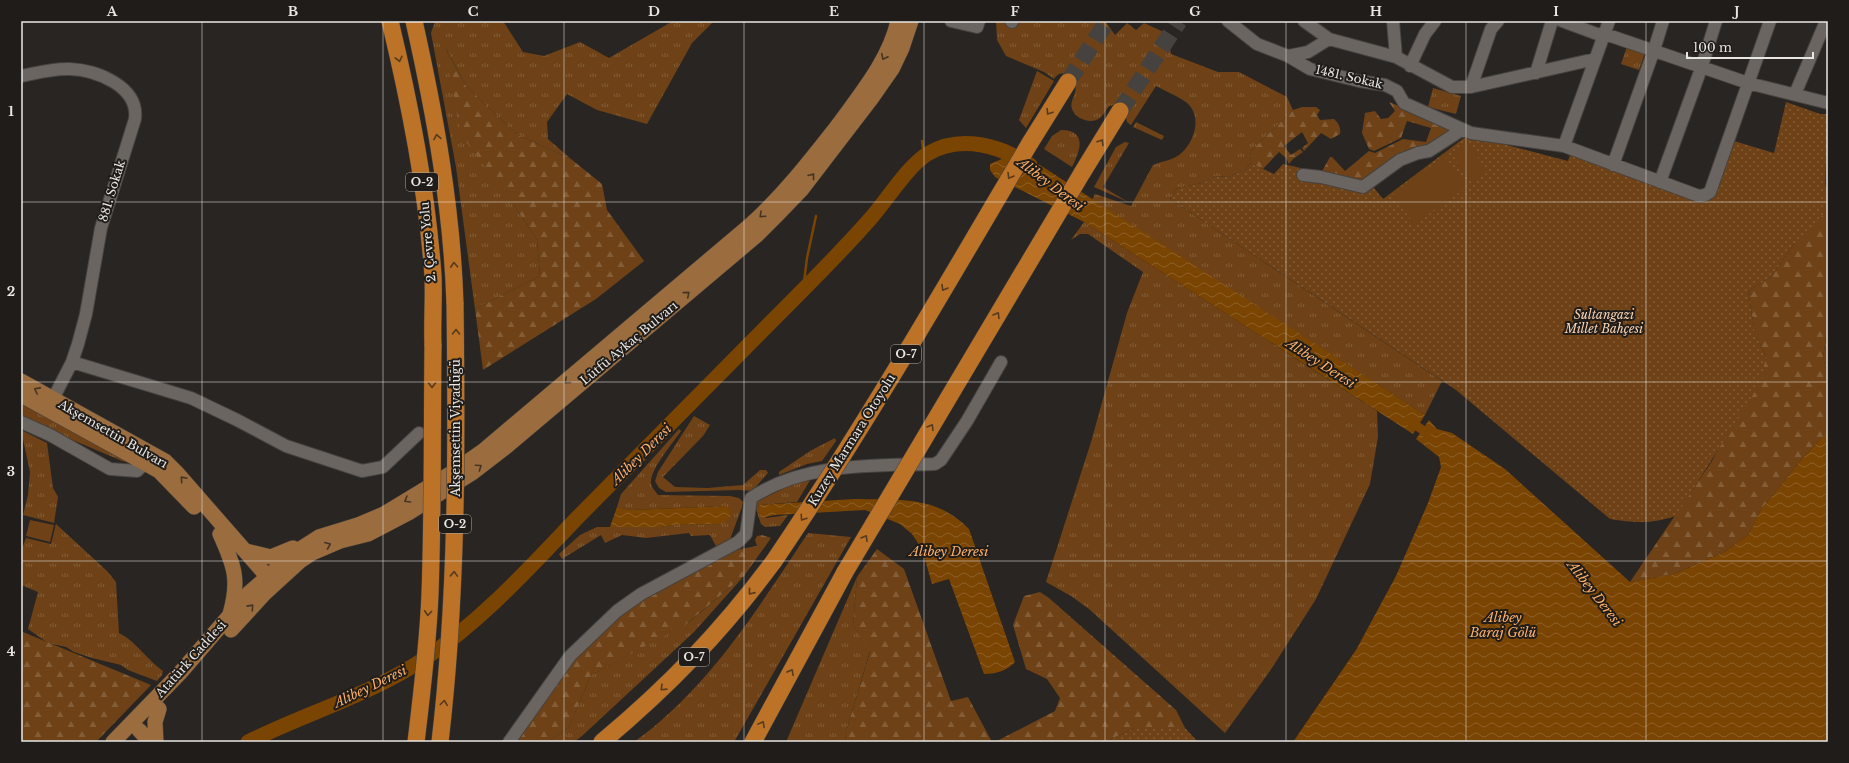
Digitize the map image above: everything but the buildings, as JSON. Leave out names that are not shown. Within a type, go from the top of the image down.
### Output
[{"type":"highway","name":"2. Çevre Yolu","points":[[390,21],[412,122],[423,188],[433,278],[433,346]]},
{"type":"highway","name":"2. Çevre Yolu","points":[[414,21],[433,115],[449,207],[456,304]]},
{"type":"highway","name":"Kuzey Marmara Otoyolu","points":[[602,742],[646,705],[706,645],[751,592],[774,561],[827,483],[871,413],[1030,143],[1068,82]]},
{"type":"highway","points":[[753,742],[845,572],[1120,111]]},
{"type":"highway","name":"Akşemsettin Viyadüğü","points":[[440,742],[450,648],[454,573],[456,487],[456,304]]},
{"type":"highway","name":"Akşemsettin Viyadüğü","points":[[416,742],[422,697],[430,595],[433,346]]},
{"type":"main road","name":"Lütfü Aykaç Bulvarı","points":[[268,583],[307,544],[319,537],[358,525],[384,514],[450,474],[483,451],[748,227],[771,206],[795,180],[862,92],[889,48],[898,21]]},
{"type":"main road","name":"Lütfü Aykaç Bulvarı","points":[[268,583],[312,553],[340,541],[368,534],[431,499],[491,459],[757,235],[802,189],[871,99],[892,69],[902,48],[911,21]]},
{"type":"main road","name":"Akşemsettin Bulvarı","points":[[21,381],[51,405],[148,458],[165,462],[177,473],[245,550],[268,583]]},
{"type":"main road","name":"Akşemsettin Bulvarı","points":[[21,395],[51,405]]},
{"type":"main road","name":"Akşemsettin Bulvarı","points":[[148,458],[268,583]]},
{"type":"main road","points":[[220,534],[234,567],[235,574],[235,595],[230,616]]},
{"type":"main road","points":[[245,550],[271,557],[307,544]]},
{"type":"main road","name":"Atatürk Caddesi","points":[[113,742],[133,734],[249,593],[268,583]]},
{"type":"main road","name":"Atatürk Caddesi","points":[[155,706],[268,583]]},
{"type":"main road","points":[[155,706],[156,742]]},
{"type":"main road","points":[[133,734],[150,742]]},
{"type":"street","points":[[951,21],[977,27],[979,21]]},
{"type":"street","name":"1481. Sokak","points":[[1228,21],[1257,44],[1288,56],[1310,69],[1359,81],[1385,85],[1396,91],[1404,103],[1467,131],[1564,146],[1699,196],[1710,192],[1748,83]]},
{"type":"street","points":[[1304,21],[1329,40],[1396,57],[1410,66],[1452,87],[1471,87],[1595,59]]},
{"type":"street","points":[[1410,66],[1425,34],[1435,21]]},
{"type":"street","points":[[1471,87],[1491,29],[1498,21]]},
{"type":"street","points":[[1536,73],[1552,21]]},
{"type":"street","points":[[1562,21],[1596,34],[1605,34],[1748,83],[1828,103]]},
{"type":"street","points":[[1564,146],[1610,21]]},
{"type":"street","points":[[1613,165],[1663,21]]},
{"type":"street","points":[[1660,182],[1702,66],[1716,21]]},
{"type":"street","points":[[1748,83],[1770,21]]},
{"type":"street","points":[[1795,94],[1826,21]]},
{"type":"street","points":[[1391,22],[1396,57]]},
{"type":"street","points":[[1288,56],[1308,52],[1329,40]]},
{"type":"street","name":"881. Sokak","points":[[21,76],[62,69],[86,70],[121,87],[133,100],[136,109],[135,119],[101,228],[86,314],[72,362],[51,405]]},
{"type":"street","points":[[1303,175],[1322,177],[1363,187],[1400,160],[1418,153],[1429,151],[1467,131]]},
{"type":"street","points":[[72,362],[191,398],[286,446],[362,470],[383,468],[419,433]]},
{"type":"street","points":[[509,742],[570,656],[617,611],[641,594],[738,542],[746,534],[751,498],[769,487],[814,471],[870,466],[935,464],[941,460],[967,421],[1000,362]]},
{"type":"street","points":[[21,422],[50,435],[110,469],[137,470],[148,458]]},
{"type":"green space","points":[[435,21],[503,21],[523,52],[544,56],[580,42],[609,58],[673,21],[714,21],[692,43],[647,124],[597,110],[567,94],[547,122],[548,139],[571,159],[518,135],[466,86],[445,47],[511,201],[537,240],[540,276],[475,309],[456,167],[431,33]]},
{"type":"green space","points":[[996,21],[1105,21],[1115,35],[1127,23],[1136,30],[1144,23],[1168,34],[1171,54],[1218,72],[1239,72],[1287,97],[1293,110],[1251,151],[1250,163],[1246,169],[1229,177],[1215,176],[1202,183],[1177,188],[1170,199],[1442,381],[1425,415],[1092,200],[1095,194],[1131,206],[1153,165],[1174,158],[1186,149],[1190,142],[1195,127],[1195,120],[1194,112],[1187,103],[1156,86],[1131,125],[1127,122],[1125,114],[1114,105],[1109,106],[1098,119],[1094,121],[1085,120],[1077,116],[1072,109],[1071,106],[1076,88],[1067,74],[1060,74],[1054,79],[1044,72],[1006,56],[997,40]]},
{"type":"green space","points":[[1628,44],[1646,50],[1639,70],[1621,64]]},
{"type":"green space","points":[[444,46],[466,86],[518,135],[571,159],[602,184],[607,210],[644,261],[596,299],[483,370],[475,309],[540,276],[537,240],[511,201],[461,135]]},
{"type":"green space","points":[[1037,71],[1054,81],[1026,128],[1019,120]]},
{"type":"green space","points":[[1433,88],[1461,96],[1456,114],[1428,107]]},
{"type":"green space","points":[[1389,102],[1451,127],[1442,141],[1364,181],[1321,173],[1330,157],[1332,157],[1345,171],[1369,151],[1375,153],[1403,139],[1426,142],[1431,128],[1407,121],[1401,138],[1374,151],[1369,149],[1362,133],[1365,113],[1375,111],[1381,119],[1388,118],[1395,111]]},
{"type":"green space","name":"Sultangazi Millet Bahçesi","points":[[1786,102],[1820,114],[1828,114],[1825,213],[1794,244],[1771,277],[1748,291],[1755,333],[1766,357],[1760,384],[1676,516],[1651,522],[1610,519],[1456,390],[1170,199],[1177,188],[1202,183],[1215,176],[1229,177],[1246,169],[1250,163],[1274,174],[1283,164],[1336,176],[1374,188],[1383,199],[1468,135],[1568,161],[1571,151],[1703,200],[1710,200],[1715,195],[1734,141],[1774,153]]},
{"type":"green space","points":[[1302,107],[1316,107],[1320,110],[1317,115],[1320,120],[1334,119],[1339,126],[1340,134],[1331,139],[1321,133],[1304,151],[1302,148],[1308,143],[1302,132],[1284,146],[1291,155],[1300,149],[1303,152],[1289,164],[1286,158],[1279,152],[1263,169],[1250,163],[1251,151],[1293,110]]},
{"type":"green space","points":[[1136,122],[1164,136],[1162,140],[1133,127]]},
{"type":"green space","points":[[1061,130],[1070,131],[1075,134],[1080,143],[1072,167],[1044,149],[1052,136]]},
{"type":"green space","points":[[1125,142],[1129,143],[1103,187],[1128,202],[1094,187],[1116,147]]},
{"type":"green space","points":[[1467,142],[1488,172],[1473,183],[1451,153]]},
{"type":"green space","points":[[1828,151],[1828,336],[1826,337],[1823,358],[1828,375],[1828,431],[1801,460],[1760,511],[1748,535],[1724,552],[1674,574],[1630,582],[1712,461],[1766,357],[1755,333],[1748,291],[1771,277],[1794,244],[1827,184],[1826,156]]},
{"type":"green space","points":[[1445,156],[1467,187],[1414,224],[1393,193]]},
{"type":"green space","points":[[1084,222],[1377,411],[1378,437],[1370,484],[1316,599],[1270,671],[1225,733],[1089,609],[1071,596],[1046,582],[1091,442],[1127,313],[1143,272],[1088,234],[1080,234],[1071,240]]},
{"type":"green space","points":[[1828,336],[1828,375],[1823,358],[1826,337]]},
{"type":"green space","points":[[21,401],[135,464],[122,461],[21,418]]},
{"type":"green space","points":[[694,416],[710,425],[703,436],[663,477],[675,487],[708,488],[743,485],[760,470],[766,470],[768,473],[752,491],[666,492],[659,488],[655,481],[658,472]]},
{"type":"green space","points":[[679,429],[681,431],[663,455],[652,475],[652,487],[658,495],[730,496],[739,498],[743,502],[742,507],[729,542],[718,550],[710,535],[691,536],[689,533],[646,538],[622,535],[605,543],[601,535],[562,559],[559,554],[580,535],[597,527],[660,527],[674,525],[722,524],[725,506],[631,510],[617,507],[621,494]]},
{"type":"green space","points":[[21,430],[47,443],[53,488],[58,497],[54,523],[23,515],[28,495],[30,472]]},
{"type":"green space","points":[[835,438],[836,441],[822,461],[807,464],[779,475],[779,472],[810,451]]},
{"type":"green space","points":[[809,476],[812,477],[797,502],[760,505],[766,518],[788,515],[780,526],[765,527],[761,524],[755,506],[756,502]]},
{"type":"green space","points":[[30,520],[54,525],[50,542],[26,536]]},
{"type":"green space","points":[[56,524],[107,571],[116,582],[119,633],[131,641],[163,671],[162,675],[157,681],[128,670],[121,665],[92,658],[74,652],[66,647],[48,643],[28,629],[38,592],[21,585],[21,552],[26,538],[51,544]]},
{"type":"green space","points":[[808,533],[851,537],[734,742],[634,742],[661,721],[709,672],[751,618]]},
{"type":"green space","points":[[762,535],[771,538],[744,576],[685,625],[591,675],[569,727],[548,742],[516,742],[572,658],[606,626],[645,597],[732,549],[757,546],[755,540],[757,536]]},
{"type":"green space","points":[[877,549],[904,569],[951,701],[968,697],[992,742],[846,742],[845,735],[870,652],[853,625],[857,577]]},
{"type":"green space","points":[[744,576],[694,632],[582,736],[574,742],[548,742],[569,727],[591,675],[689,622]]},
{"type":"green space","points":[[857,577],[853,625],[870,651],[845,735],[846,742],[786,742]]},
{"type":"green space","points":[[1040,592],[1049,598],[1176,710],[1185,728],[1134,728],[1106,742],[995,742],[1055,711],[1060,698],[1047,679],[1026,669],[1013,625],[1024,596]]},
{"type":"green space","points":[[23,632],[151,685],[96,742],[21,742],[21,635]]},
{"type":"green space","points":[[1134,728],[1185,728],[1198,742],[1106,742]]},
{"type":"water","points":[[1004,158],[1032,162],[1040,165],[1425,415],[1413,434],[1084,222],[995,177],[990,170],[990,164]]},
{"type":"water","name":"Alibey Baraj Gölü","points":[[1429,420],[1437,429],[1452,433],[1505,469],[1630,582],[1674,574],[1724,552],[1748,535],[1760,511],[1801,460],[1828,431],[1828,742],[1293,742],[1356,650],[1396,576],[1428,503],[1441,467],[1439,457],[1416,439]]},
{"type":"water","name":"Alibey Deresi","points":[[854,499],[901,500],[930,505],[943,510],[956,518],[969,529],[1015,662],[1012,665],[1001,671],[984,674],[949,579],[932,584],[922,549],[912,534],[900,524],[865,510],[775,515],[761,518],[759,510],[760,505]]},
{"type":"water","name":"Alibey Deresi","points":[[726,506],[730,509],[731,516],[722,524],[674,525],[660,527],[610,527],[617,507],[631,510]]},
{"type":"waterway","points":[[922,141],[924,156]]},
{"type":"waterway","name":"Alibey Deresi","points":[[248,742],[360,693],[403,672],[445,644],[486,611],[828,265],[871,218],[906,174],[921,158],[941,147],[967,143],[1006,152],[1030,165]]},
{"type":"waterway","points":[[803,290],[807,258],[816,216]]},
{"type":"waterway","name":"Alibey Deresi","points":[[1408,420],[1427,433]]},
{"type":"tunnel","points":[[1068,82],[1107,21]]},
{"type":"tunnel","points":[[1120,111],[1179,21]]}]
